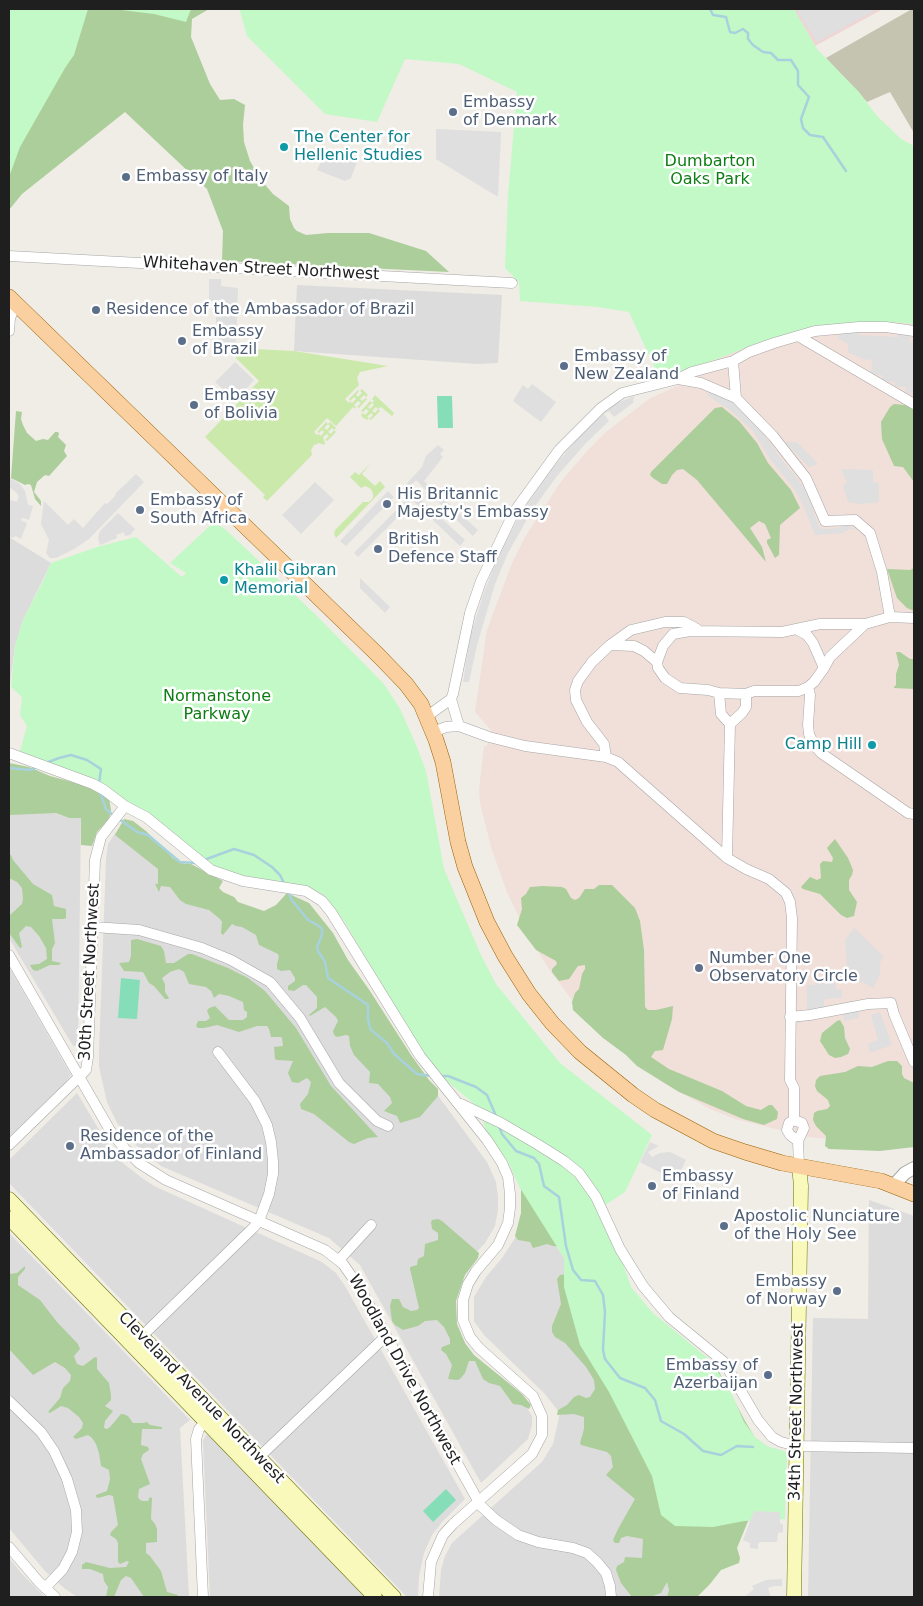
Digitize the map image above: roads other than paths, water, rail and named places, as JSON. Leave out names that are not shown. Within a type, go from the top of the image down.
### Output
[{"type":"main road","points":[[12,300],[394,671],[421,704],[443,762],[458,842],[475,892],[494,936],[529,994],[552,1022],[596,1066],[655,1110],[715,1141],[745,1152],[799,1166],[864,1177],[894,1185],[914,1194]]},
{"type":"main road","name":"34th Street Northwest","points":[[794,1597],[801,1186],[799,1166]]},
{"type":"main road","name":"Cleveland Avenue Northwest","points":[[9,1199],[57,1258],[331,1543],[375,1597]]},
{"type":"main road","name":"Cleveland Avenue Northwest","points":[[9,1218],[57,1258]]},
{"type":"main road","name":"Cleveland Avenue Northwest","points":[[331,1543],[394,1597]]},
{"type":"street","name":"Whitehaven Street Northwest","points":[[9,256],[512,283]]},
{"type":"street","points":[[9,331],[12,300]]},
{"type":"street","points":[[426,717],[450,699],[455,690],[470,613],[481,581],[514,512],[559,450],[601,408],[622,393],[678,379],[692,372],[733,361],[765,346],[815,331],[886,327],[914,331]]},
{"type":"street","points":[[798,336],[914,404]]},
{"type":"street","points":[[733,361],[736,398]]},
{"type":"street","points":[[678,379],[701,383],[736,398],[773,436],[806,478],[825,521],[855,520],[870,533],[882,572],[890,616]]},
{"type":"street","points":[[865,624],[830,657],[814,682],[799,691],[754,691],[746,694],[680,688],[665,678],[658,668],[657,662],[663,646],[673,634],[690,630],[782,632],[820,624],[865,624],[890,616],[914,618]]},
{"type":"street","points":[[606,757],[604,744],[587,722],[576,700],[575,690],[578,681],[592,662],[610,645],[631,630],[665,622],[684,622],[701,631]]},
{"type":"street","points":[[796,629],[807,636],[813,643],[824,668]]},
{"type":"street","points":[[610,645],[634,646],[644,651],[657,662]]},
{"type":"street","points":[[808,687],[810,695],[808,725],[809,734],[814,745],[821,752],[908,813],[914,814]]},
{"type":"street","points":[[719,693],[721,714],[730,724],[727,858]]},
{"type":"street","points":[[730,724],[746,707],[746,694]]},
{"type":"street","points":[[450,699],[459,726]]},
{"type":"street","points":[[433,732],[446,727],[459,726],[489,738],[525,746],[606,757],[618,762],[727,858],[746,869],[770,879],[786,893],[790,902],[792,918],[790,1080],[788,1087],[791,1122],[788,1133],[798,1141]]},
{"type":"street","points":[[9,753],[93,784],[104,790],[119,814],[146,817],[200,862],[216,872],[243,881],[286,887],[306,891],[314,895],[331,912],[411,1042],[500,1160],[508,1177],[511,1199],[508,1223],[500,1242],[476,1271],[468,1284],[463,1300],[463,1320],[470,1337],[479,1348],[533,1396],[541,1412],[543,1425],[541,1438],[532,1454],[453,1524],[437,1546],[430,1566],[428,1597]]},
{"type":"street","name":"30th Street Northwest","points":[[9,1145],[86,1070],[95,860],[101,838],[119,814]]},
{"type":"street","points":[[93,927],[138,930],[202,948],[231,960],[270,982],[300,1018],[339,1083],[377,1121],[388,1126]]},
{"type":"street","name":"Woodland Drive Northwest","points":[[9,955],[111,1132],[125,1149],[139,1163],[173,1183],[325,1250],[339,1260],[356,1282],[478,1502],[496,1520],[518,1535],[538,1542],[574,1548],[592,1557],[607,1577],[611,1597]]},
{"type":"street","points":[[790,1016],[810,1015],[868,1004],[891,1002],[914,1062]]},
{"type":"street","points":[[137,1341],[248,1234],[259,1221],[269,1194],[273,1174],[270,1136],[258,1107],[218,1052]]},
{"type":"street","points":[[458,1103],[501,1123],[554,1154],[579,1173],[596,1197],[622,1253],[647,1292],[669,1317],[716,1353],[726,1364],[758,1420],[770,1435],[781,1442],[796,1446],[914,1448]]},
{"type":"street","points":[[791,1122],[800,1121],[804,1128],[798,1141],[799,1166]]},
{"type":"street","points":[[894,1185],[905,1173],[914,1168]]},
{"type":"street","points":[[339,1260],[371,1225]]},
{"type":"street","points":[[254,1462],[386,1336]]},
{"type":"street","points":[[9,1401],[41,1432],[54,1451],[67,1479],[76,1510],[77,1532],[72,1552],[63,1568],[45,1588]]},
{"type":"street","points":[[203,1597],[196,1439],[199,1429],[210,1416]]},
{"type":"street","points":[[9,1547],[55,1597]]},
{"type":"waterway","points":[[710,9],[713,15],[726,17],[730,32],[735,33],[743,29],[748,33],[748,39],[753,45],[763,52],[771,53],[778,60],[791,60],[798,71],[798,85],[809,97],[801,119],[803,128],[810,135],[823,137],[846,171]]},
{"type":"waterway","points":[[46,763],[71,755],[87,760],[101,769],[99,784]]},
{"type":"waterway","points":[[9,768],[30,770],[37,767]]},
{"type":"waterway","points":[[100,792],[106,809],[114,816]]},
{"type":"waterway","points":[[119,819],[137,832],[148,835],[180,862],[196,863]]},
{"type":"waterway","points":[[204,860],[234,849],[254,855],[272,867],[280,875],[285,885]]},
{"type":"waterway","points":[[288,892],[291,899],[308,920],[322,929],[322,935],[317,947],[325,962],[328,978],[368,1005],[368,1020],[371,1030],[387,1043],[394,1054],[417,1074],[432,1076]]},
{"type":"waterway","points":[[440,1076],[448,1076],[476,1087],[487,1095],[496,1116]]},
{"type":"waterway","points":[[499,1126],[502,1134],[516,1151],[534,1158],[539,1164],[544,1186],[559,1197],[566,1246],[573,1270],[581,1280],[595,1281],[603,1295],[605,1312],[603,1350],[605,1359],[620,1378],[645,1388],[655,1400],[661,1421],[684,1434],[703,1451],[721,1455],[737,1446],[753,1447]]},
{"type":"place","name":"Embassy of Denmark","points":[[453,112]]},
{"type":"place","name":"The Center for Hellenic Studies","points":[[284,147]]},
{"type":"place","name":"Embassy of Italy","points":[[126,177]]},
{"type":"place","name":"Residence of the Ambassador of Brazil","points":[[96,310]]},
{"type":"place","name":"Embassy of Brazil","points":[[182,341]]},
{"type":"place","name":"Embassy of New Zealand","points":[[564,366]]},
{"type":"place","name":"Embassy of Bolivia","points":[[194,405]]},
{"type":"place","name":"His Britannic Majesty's Embassy","points":[[387,504]]},
{"type":"place","name":"Embassy of South Africa","points":[[140,510]]},
{"type":"place","name":"British Defence Staff","points":[[378,549]]},
{"type":"place","name":"Khalil Gibran Memorial","points":[[224,580]]},
{"type":"place","name":"Camp Hill","points":[[872,745]]},
{"type":"place","name":"Number One Observatory Circle","points":[[699,968]]},
{"type":"place","name":"Residence of the Ambassador of Finland","points":[[70,1146]]},
{"type":"place","name":"Embassy of Finland","points":[[652,1186]]},
{"type":"place","name":"Apostolic Nunciature of the Holy See","points":[[724,1226]]},
{"type":"place","name":"Embassy of Norway","points":[[837,1291]]},
{"type":"place","name":"Embassy of Azerbaijan","points":[[768,1375]]},
{"type":"park label","name":"Dumbarton Oaks Park","points":[[710,171]]},
{"type":"park label","name":"Normanstone Parkway","points":[[217,706]]}]
